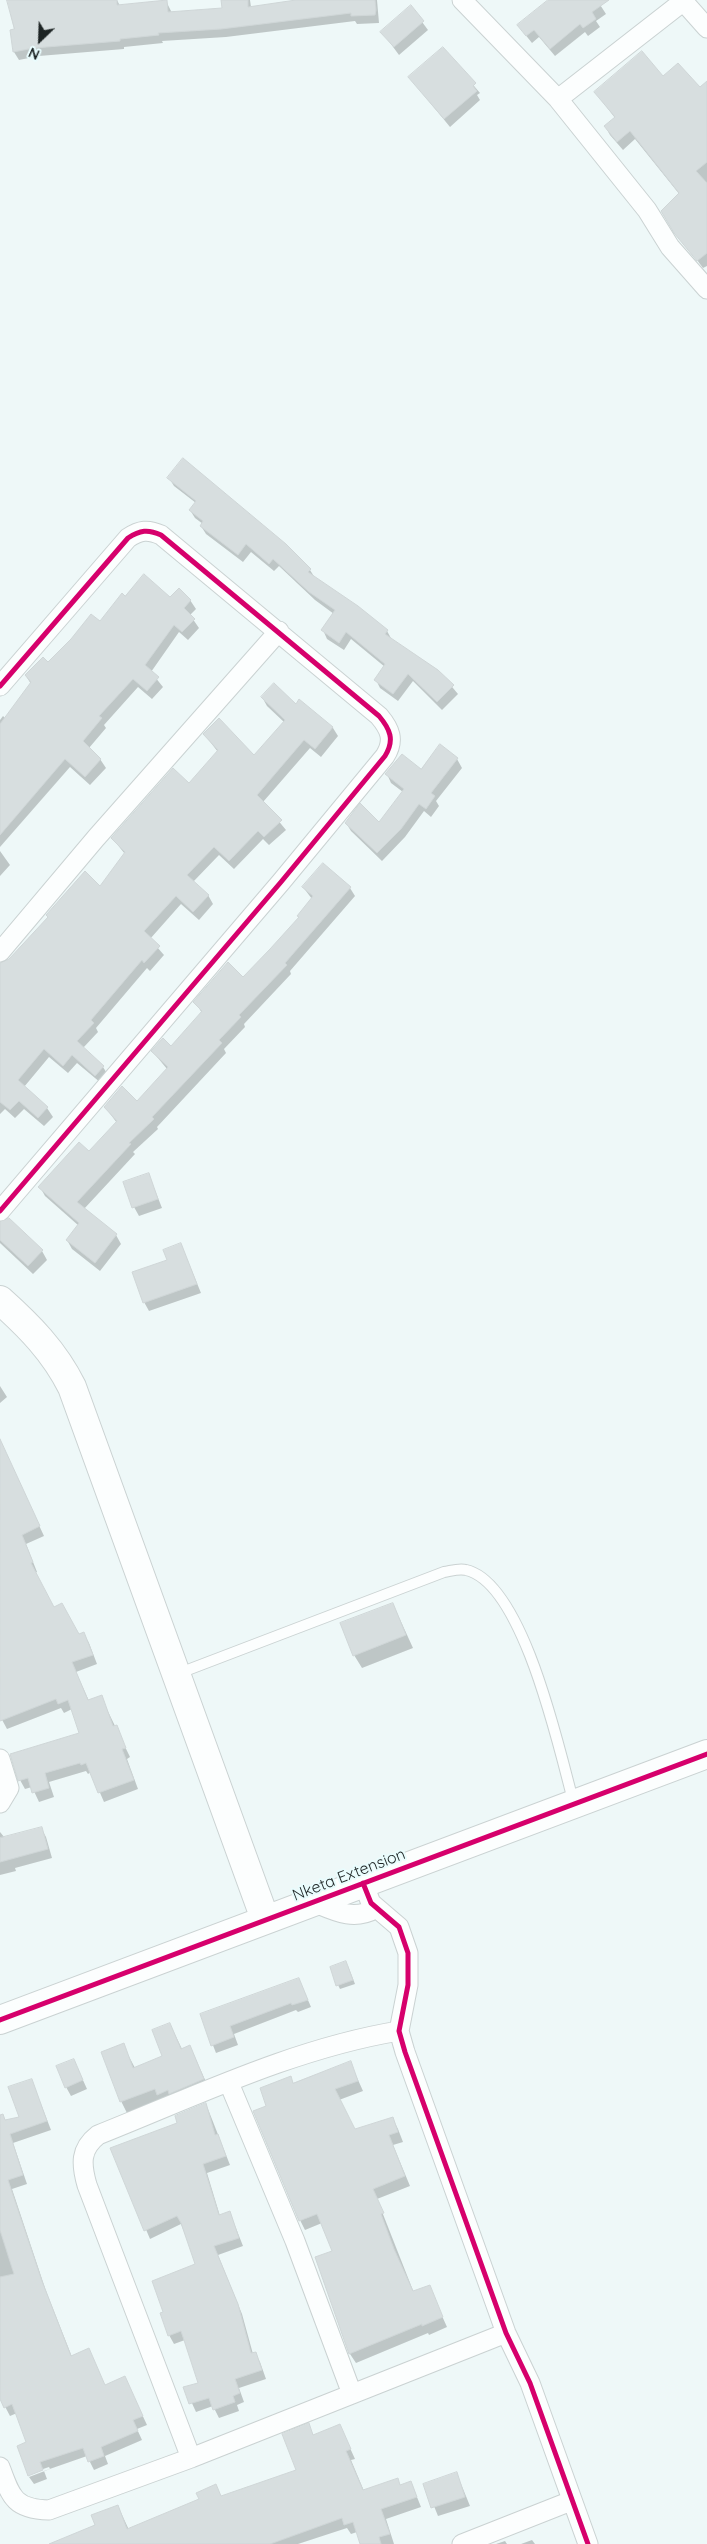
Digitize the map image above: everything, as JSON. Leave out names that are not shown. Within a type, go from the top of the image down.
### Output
[{"type":"street","points":[[462,0],[558,99],[647,210],[670,247],[707,289]]},
{"type":"street","points":[[558,99],[684,1],[707,28]]},
{"type":"street","points":[[0,686],[128,538],[145,530],[161,535],[280,631],[378,716],[387,726],[391,736],[391,747],[281,882],[0,1211]]},
{"type":"street","points":[[0,952],[96,838],[280,631]]},
{"type":"street","points":[[0,1300],[36,1332],[62,1368],[72,1386],[265,1919]]},
{"type":"street","name":"Nketa Extension","points":[[0,2020],[707,1754]]},
{"type":"street","points":[[0,1759],[8,1788],[0,1803]]},
{"type":"street","points":[[363,1883],[367,1896],[375,1909],[396,1922],[405,1939],[408,1953],[408,1985],[399,2030],[506,2333],[530,2383],[588,2544]]},
{"type":"street","points":[[313,1902],[352,1916],[375,1909]]},
{"type":"street","points":[[190,2458],[86,2185],[82,2162],[87,2146],[98,2135],[229,2082],[323,2048],[360,2037],[399,2030]]},
{"type":"street","points":[[229,2082],[295,2241],[352,2394]]},
{"type":"street","points":[[0,2467],[10,2495],[18,2503],[33,2509],[49,2510],[190,2458],[506,2333]]},
{"type":"street","points":[[462,2544],[571,2501]]},
{"type":"lane","points":[[176,1674],[444,1572],[465,1570],[487,1583],[509,1609],[516,1622],[540,1684],[574,1804]]},
{"type":"building","points":[[7,0],[117,0],[117,5],[167,0],[168,12],[222,8],[221,0],[248,0],[248,7],[296,0],[375,0],[376,10],[375,15],[351,16],[351,13],[221,29],[158,33],[159,35],[120,39],[120,41],[34,48],[13,52],[10,30],[14,29]]},
{"type":"building","points":[[548,0],[609,0],[592,12],[596,19],[583,28],[580,24],[550,49],[534,30],[526,36],[517,25]]},
{"type":"building","points":[[411,5],[424,21],[394,47],[380,32]]},
{"type":"building","points":[[443,47],[476,83],[473,86],[477,91],[444,119],[408,77]]},
{"type":"building","points":[[642,51],[663,76],[678,63],[700,87],[707,81],[707,162],[696,171],[707,183],[707,253],[697,261],[674,233],[661,211],[679,193],[630,131],[617,142],[604,126],[615,117],[594,92]]},
{"type":"building","points":[[183,458],[286,544],[311,569],[308,572],[358,606],[388,630],[385,634],[438,670],[454,685],[437,702],[408,674],[393,694],[374,680],[385,664],[346,632],[339,643],[321,630],[335,610],[309,592],[273,559],[269,564],[246,544],[238,555],[200,526],[203,521],[189,510],[196,501],[167,478]]},
{"type":"building","points":[[144,574],[170,597],[179,588],[191,600],[184,608],[195,619],[182,632],[174,625],[145,665],[159,677],[147,691],[133,679],[99,716],[102,718],[83,741],[101,759],[85,777],[65,759],[0,835],[0,724],[31,682],[25,675],[43,657],[48,662],[71,639],[91,614],[100,621],[122,593],[125,596]]},
{"type":"building","points":[[274,683],[296,704],[299,699],[333,727],[315,749],[304,740],[257,795],[282,820],[264,837],[258,831],[229,861],[214,847],[187,875],[209,895],[193,912],[176,896],[144,931],[160,946],[144,963],[142,960],[91,1020],[94,1023],[77,1041],[104,1066],[95,1076],[72,1055],[63,1066],[44,1049],[18,1080],[48,1107],[38,1118],[19,1101],[10,1110],[0,1102],[0,963],[9,959],[48,917],[46,915],[85,871],[100,886],[125,852],[111,838],[173,768],[189,783],[218,750],[203,734],[219,718],[254,755],[285,720],[261,697]]},
{"type":"building","points":[[440,744],[458,758],[431,793],[435,796],[426,809],[419,804],[401,829],[377,853],[345,823],[360,803],[379,822],[404,789],[385,774],[402,754],[421,769]]},
{"type":"building","points":[[323,863],[351,887],[285,963],[287,965],[239,1015],[241,1017],[219,1040],[222,1043],[152,1117],[154,1119],[129,1143],[131,1144],[77,1202],[117,1234],[95,1263],[66,1240],[79,1223],[38,1187],[79,1142],[89,1151],[117,1121],[104,1107],[122,1086],[137,1101],[168,1067],[151,1051],[163,1038],[171,1046],[202,1011],[193,1002],[228,962],[243,977],[270,949],[299,917],[297,916],[313,896],[302,887]]},
{"type":"building","points":[[149,1173],[158,1199],[132,1208],[123,1182]]},
{"type":"building","points":[[9,1218],[43,1250],[28,1266],[0,1240],[0,1222]]},
{"type":"building","points":[[181,1243],[197,1284],[143,1303],[132,1272],[167,1260],[163,1250]]},
{"type":"building","points":[[0,1439],[40,1526],[22,1535],[33,1562],[31,1563],[54,1607],[62,1603],[79,1634],[84,1632],[93,1655],[72,1662],[88,1700],[102,1695],[113,1726],[117,1725],[126,1748],[122,1749],[134,1780],[98,1793],[86,1763],[45,1773],[49,1788],[32,1793],[28,1778],[18,1781],[10,1754],[79,1733],[68,1700],[58,1704],[56,1699],[0,1721]]},
{"type":"building","points":[[393,1603],[406,1635],[353,1656],[340,1623]]},
{"type":"building","points":[[42,1827],[48,1849],[0,1862],[0,1838]]},
{"type":"building","points":[[346,1961],[353,1980],[336,1986],[330,1967]]},
{"type":"building","points":[[299,1978],[308,2000],[292,2005],[291,2003],[230,2026],[234,2037],[211,2046],[200,2014]]},
{"type":"building","points":[[170,2023],[181,2049],[190,2045],[204,2079],[169,2094],[168,2090],[157,2095],[155,2089],[120,2102],[101,2052],[124,2043],[133,2068],[162,2056],[152,2030]]},
{"type":"building","points":[[74,2059],[83,2080],[65,2088],[56,2066]]},
{"type":"building","points":[[351,2061],[358,2081],[335,2089],[355,2129],[393,2117],[398,2132],[389,2135],[405,2176],[373,2189],[384,2213],[381,2214],[394,2249],[413,2291],[430,2285],[443,2317],[349,2354],[315,2257],[332,2251],[317,2214],[299,2221],[253,2111],[266,2106],[260,2088],[291,2076],[293,2083]]},
{"type":"building","points":[[32,2079],[47,2121],[10,2134],[23,2175],[8,2180],[42,2281],[71,2356],[89,2348],[105,2385],[125,2376],[143,2416],[133,2420],[138,2431],[101,2447],[104,2456],[88,2462],[83,2448],[40,2462],[43,2470],[28,2476],[17,2446],[26,2442],[12,2404],[4,2408],[0,2399],[0,2277],[14,2274],[0,2230],[0,2115],[3,2114],[5,2120],[19,2117],[8,2087]]},
{"type":"building","points":[[206,2103],[215,2135],[218,2134],[226,2156],[203,2164],[219,2215],[230,2211],[239,2238],[214,2246],[238,2304],[251,2353],[256,2352],[262,2370],[235,2379],[240,2393],[233,2396],[235,2402],[213,2410],[209,2398],[189,2404],[183,2387],[198,2383],[181,2331],[168,2336],[160,2313],[163,2312],[152,2281],[195,2264],[181,2223],[177,2216],[144,2231],[110,2148],[177,2123],[175,2116]]},
{"type":"building","points":[[309,2423],[313,2435],[340,2424],[351,2449],[346,2451],[363,2490],[398,2478],[400,2485],[411,2481],[417,2497],[381,2509],[390,2534],[379,2537],[381,2544],[360,2544],[353,2522],[344,2525],[342,2518],[270,2544],[49,2544],[95,2525],[91,2515],[118,2505],[127,2529],[199,2499],[196,2493],[216,2484],[221,2496],[296,2470],[282,2434]]},
{"type":"building","points":[[457,2472],[465,2497],[431,2508],[423,2484]]},
{"type":"cycle path","points":[[0,686],[128,538],[136,533],[148,531],[161,535],[379,716],[386,725],[390,735],[390,745],[385,756],[281,882],[0,1211]]},
{"type":"cycle path","points":[[0,2020],[707,1754]]},
{"type":"cycle path","points":[[363,1883],[371,1903],[399,1927],[408,1953],[408,1985],[399,2031],[405,2052],[506,2333],[530,2383],[588,2544]]}]
